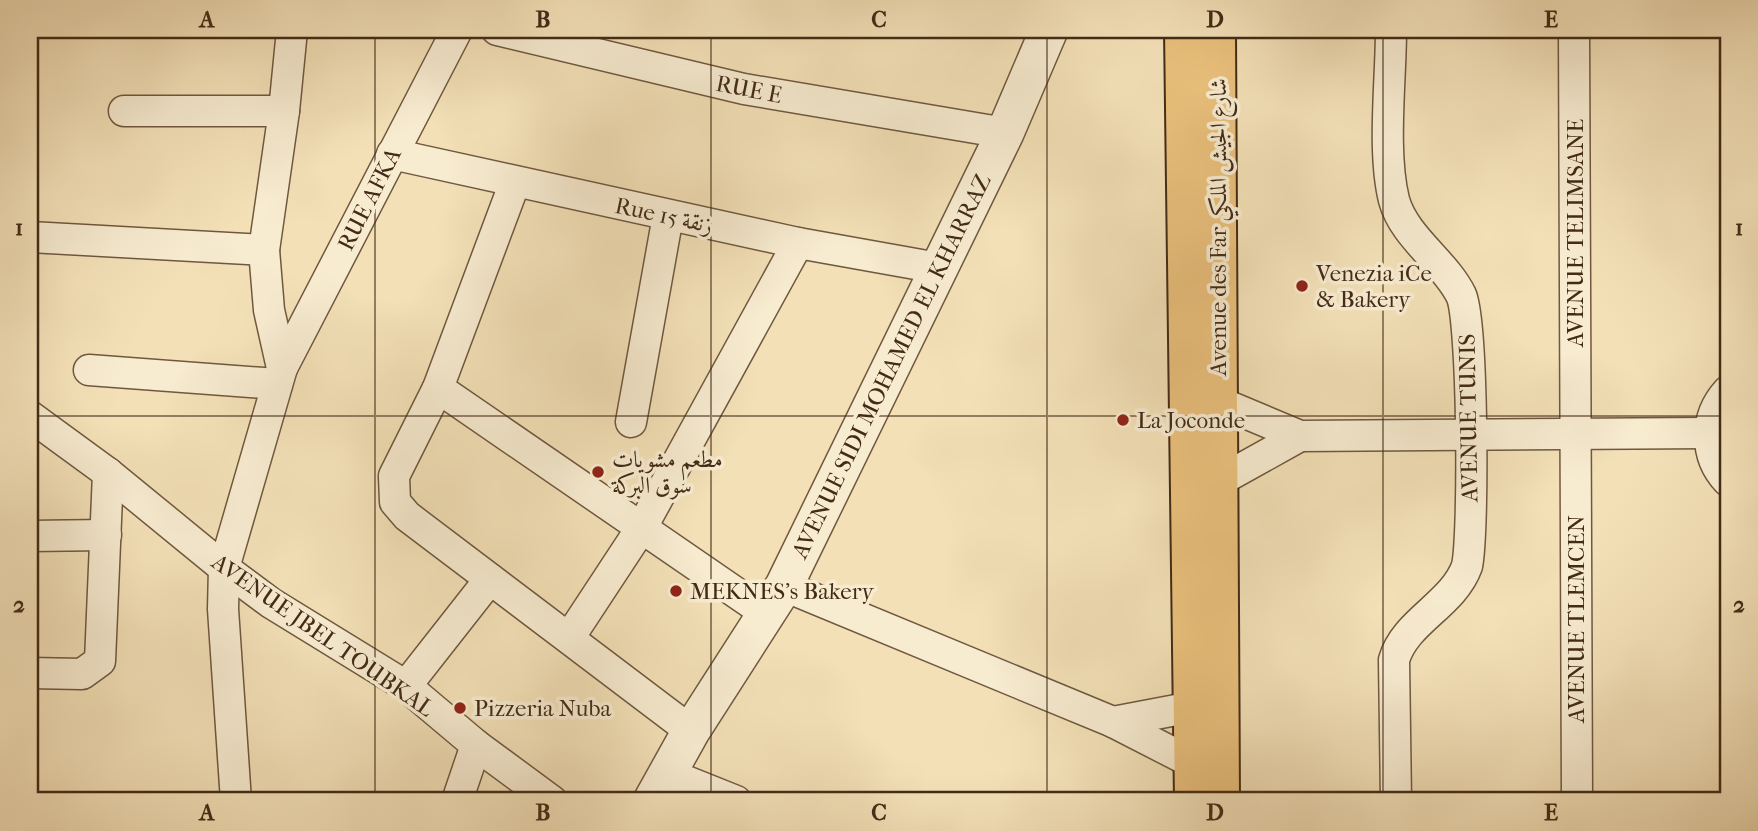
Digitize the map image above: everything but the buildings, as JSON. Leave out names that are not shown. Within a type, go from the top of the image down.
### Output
[{"type":"main road","name":"Avenue des Far شارع الجيش الملكي","points":[[1184,30],[1194,801]]},
{"type":"main road","name":"Avenue des Far شارع الجيش الملكي","points":[[1216,30],[1220,801]]},
{"type":"street","points":[[89,370],[279,376],[269,310],[264,250],[284,111],[292,30]]},
{"type":"street","name":"RUE AFKA","points":[[236,801],[223,609],[224,568],[279,376],[457,30]]},
{"type":"street","name":"RUE E","points":[[497,30],[744,89],[1005,134]]},
{"type":"street","name":"AVENUE SIDI MOHAMED EL KHARRAZ","points":[[659,787],[691,731],[775,600],[1005,134],[1049,30]]},
{"type":"street","name":"AVENUE TUNIS","points":[[1391,30],[1391,183],[1400,214],[1458,290],[1467,311],[1470,435],[1469,541],[1465,572],[1399,644],[1394,660],[1396,801]]},
{"type":"street","name":"AVENUE TELIMSANE","points":[[1574,30],[1575,436]]},
{"type":"street","points":[[124,111],[284,111]]},
{"type":"street","name":"Rue 15 زنقة","points":[[392,154],[668,216],[938,268]]},
{"type":"street","points":[[515,183],[438,388],[394,476],[394,502],[407,516],[691,731]]},
{"type":"street","points":[[631,422],[668,216]]},
{"type":"street","points":[[30,237],[264,250]]},
{"type":"street","points":[[569,638],[642,527],[798,243]]},
{"type":"street","points":[[438,388],[642,527],[775,600],[1113,722],[1192,763]]},
{"type":"street","points":[[1728,391],[1713,415],[1709,433],[1711,454],[1728,481]]},
{"type":"street","points":[[1219,402],[1300,436],[1709,433]]},
{"type":"street","name":"AVENUE JBEL TOUBKAL","points":[[30,416],[108,473],[271,603],[406,686],[476,745],[552,801]]},
{"type":"street","points":[[1220,480],[1300,436]]},
{"type":"street","name":"AVENUE TLEMCEN","points":[[1575,436],[1577,801]]},
{"type":"street","points":[[30,673],[82,674],[100,661],[108,473]]},
{"type":"street","points":[[30,536],[106,535]]},
{"type":"street","points":[[406,686],[490,579]]},
{"type":"street","points":[[1113,722],[1192,708]]},
{"type":"street","points":[[457,801],[476,745]]},
{"type":"street","points":[[659,787],[736,801]]},
{"type":"place","name":"Venezia iCe & Bakery","points":[[1302,286]]},
{"type":"place","name":"La Joconde","points":[[1123,420]]},
{"type":"place","name":"مطعم مشويات سوق البركة","points":[[598,472]]},
{"type":"place","name":"MEKNES's Bakery","points":[[676,591]]},
{"type":"place","name":"Pizzeria Nuba","points":[[460,708]]}]
